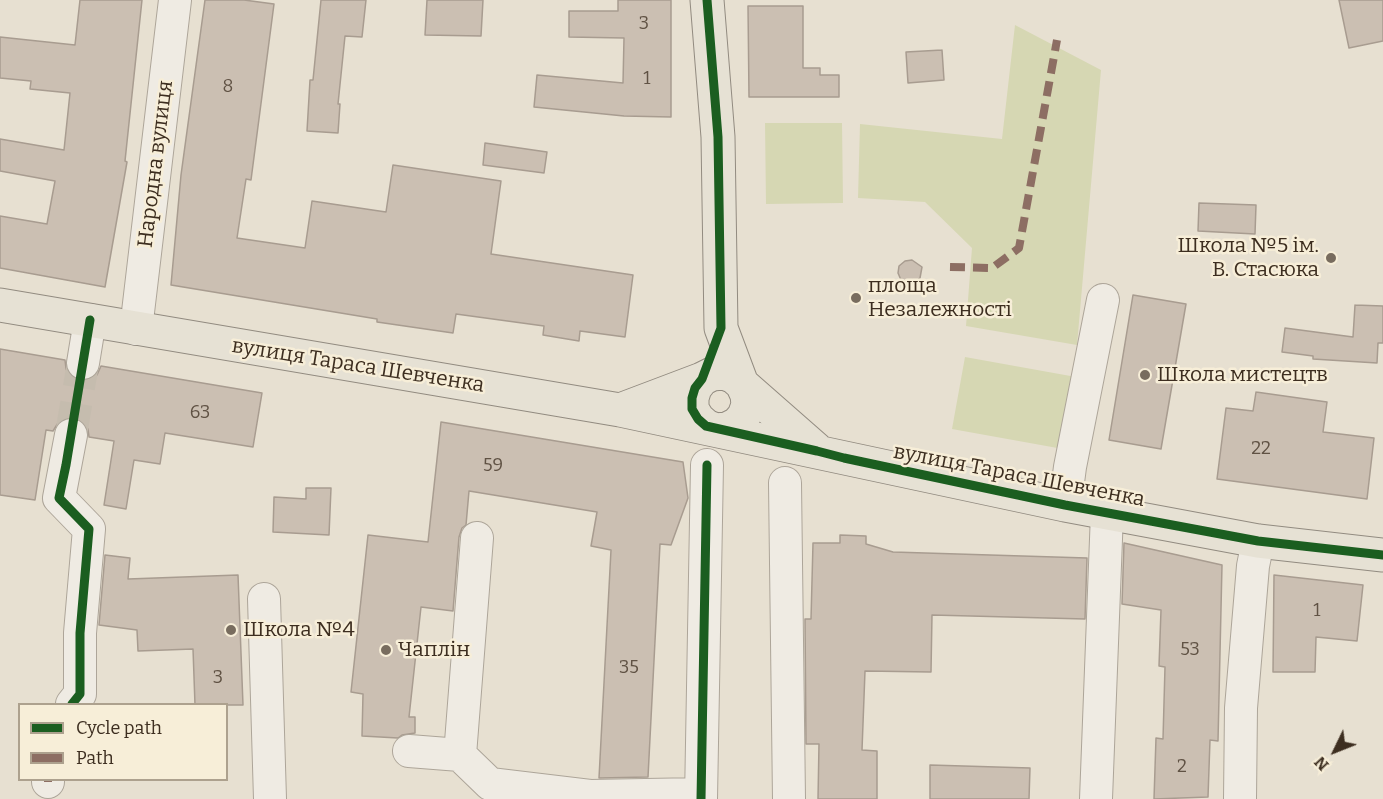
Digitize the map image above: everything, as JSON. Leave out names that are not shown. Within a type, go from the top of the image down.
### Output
[{"type":"main road","points":[[707,0],[718,138],[721,328],[747,395],[748,405],[744,416],[737,424],[727,429],[716,430]]},
{"type":"main road","name":"вулиця Тараса Шевченка","points":[[0,305],[620,410],[1065,505],[1258,541],[1383,555]]},
{"type":"main road","points":[[702,379],[721,328]]},
{"type":"main road","points":[[620,410],[712,374],[724,374],[734,377],[818,451]]},
{"type":"main road","name":"вулиця Тараса Шевченка","points":[[702,379],[695,388],[692,409],[698,419],[706,426],[716,430]]},
{"type":"street","name":"Народна вулиця","points":[[136,329],[175,0]]},
{"type":"street","points":[[1065,505],[1070,466],[1103,300]]},
{"type":"street","points":[[83,363],[90,320]]},
{"type":"street","points":[[71,435],[59,498],[89,529],[80,633],[80,694],[73,703]]},
{"type":"street","points":[[409,751],[460,755],[490,784],[590,796],[701,796],[707,465]]},
{"type":"street","points":[[786,483],[789,799]]},
{"type":"street","points":[[1096,799],[1107,513]]},
{"type":"street","points":[[460,755],[477,538]]},
{"type":"street","points":[[1240,799],[1240,708],[1253,566],[1258,541]]},
{"type":"street","points":[[264,599],[270,799]]},
{"type":"green space","points":[[1015,25],[1101,70],[1077,345],[966,326],[972,248],[925,202],[858,198],[860,124],[1002,139]]},
{"type":"green space","points":[[765,123],[842,123],[843,203],[766,204]]},
{"type":"green space","points":[[965,357],[1076,377],[1063,449],[952,429]]},
{"type":"building","points":[[80,0],[142,0],[125,161],[127,162],[105,287],[0,268],[0,216],[47,224],[55,181],[0,171],[0,139],[64,150],[70,93],[30,89],[31,81],[0,78],[0,37],[75,45]]},
{"type":"building","points":[[205,0],[244,0],[274,4],[251,180],[246,179],[237,238],[305,248],[312,201],[386,212],[393,165],[501,181],[491,254],[633,275],[625,337],[580,331],[579,341],[543,335],[544,326],[456,314],[453,333],[377,322],[377,319],[171,285],[181,175]]},
{"type":"building","points":[[321,0],[366,0],[362,37],[345,36],[338,104],[340,104],[338,133],[307,131],[310,80],[313,80]]},
{"type":"building","points":[[427,0],[483,0],[481,36],[425,35]]},
{"type":"building","points":[[618,0],[671,0],[671,117],[624,116],[534,107],[537,75],[623,83],[624,38],[569,37],[569,11],[618,11]]},
{"type":"building","points":[[1339,0],[1383,0],[1383,41],[1349,48]]},
{"type":"building","points":[[748,6],[803,6],[803,68],[820,68],[820,75],[839,75],[839,97],[749,97]]},
{"type":"building","points":[[942,50],[944,80],[908,83],[906,52]]},
{"type":"building","points":[[485,143],[547,152],[544,173],[483,165]]},
{"type":"building","points":[[1199,203],[1256,205],[1255,234],[1198,231]]},
{"type":"building","points":[[912,260],[922,267],[920,278],[914,283],[907,284],[901,280],[898,273],[899,266],[905,261]]},
{"type":"building","points":[[1133,295],[1186,304],[1161,449],[1109,440]]},
{"type":"building","points":[[1355,305],[1383,306],[1383,343],[1378,343],[1377,363],[1313,359],[1313,356],[1282,352],[1285,328],[1353,337]]},
{"type":"building","points":[[0,349],[65,360],[66,369],[71,377],[81,381],[90,380],[97,375],[101,366],[262,393],[253,447],[165,433],[160,464],[134,460],[126,509],[104,505],[114,441],[89,437],[88,429],[82,421],[75,417],[66,418],[58,423],[53,431],[46,430],[35,500],[0,495]]},
{"type":"building","points":[[1256,392],[1327,402],[1323,432],[1374,438],[1367,499],[1217,479],[1226,408],[1253,411]]},
{"type":"building","points":[[441,422],[683,462],[688,498],[671,545],[660,544],[648,777],[599,778],[611,550],[591,546],[597,512],[469,491],[466,525],[462,528],[459,537],[453,611],[421,607],[409,717],[415,717],[415,733],[398,738],[362,736],[363,694],[351,692],[368,535],[428,542]]},
{"type":"building","points":[[306,488],[331,488],[329,535],[273,532],[274,497],[306,499]]},
{"type":"building","points":[[840,535],[866,536],[866,544],[893,552],[1087,558],[1085,619],[932,615],[931,672],[865,671],[862,750],[877,751],[877,799],[818,799],[819,744],[806,744],[805,619],[811,619],[813,543],[840,543]]},
{"type":"building","points":[[1124,543],[1222,565],[1218,741],[1210,740],[1208,797],[1154,799],[1156,738],[1163,739],[1165,667],[1159,666],[1161,610],[1122,604]]},
{"type":"building","points":[[105,555],[130,558],[128,579],[238,575],[243,705],[195,703],[193,649],[138,651],[137,630],[99,625]]},
{"type":"building","points":[[1274,575],[1363,585],[1357,641],[1316,637],[1315,672],[1273,672]]},
{"type":"building","points":[[930,765],[1030,768],[1029,799],[930,799]]},
{"type":"tunnel","points":[[71,435],[83,363]]},
{"type":"marked path","points":[[950,267],[992,268],[1019,248],[1057,40]]},
{"type":"cycle path","points":[[707,0],[718,137],[721,328],[702,379],[695,388],[692,398],[692,409],[706,426],[1065,505],[1258,541],[1383,555]]},
{"type":"cycle path","points":[[73,703],[80,694],[80,633],[89,529],[59,498],[90,320]]},
{"type":"cycle path","points":[[701,799],[707,465]]},
{"type":"place","name":"Школа №5 ім. В. Стасюка","points":[[1331,258]]},
{"type":"place","name":"площа Незалежності","points":[[856,298]]},
{"type":"place","name":"Школа мистецтв","points":[[1145,375]]},
{"type":"place","name":"Школа №4","points":[[231,630]]},
{"type":"place","name":"Чаплін","points":[[386,650]]}]
